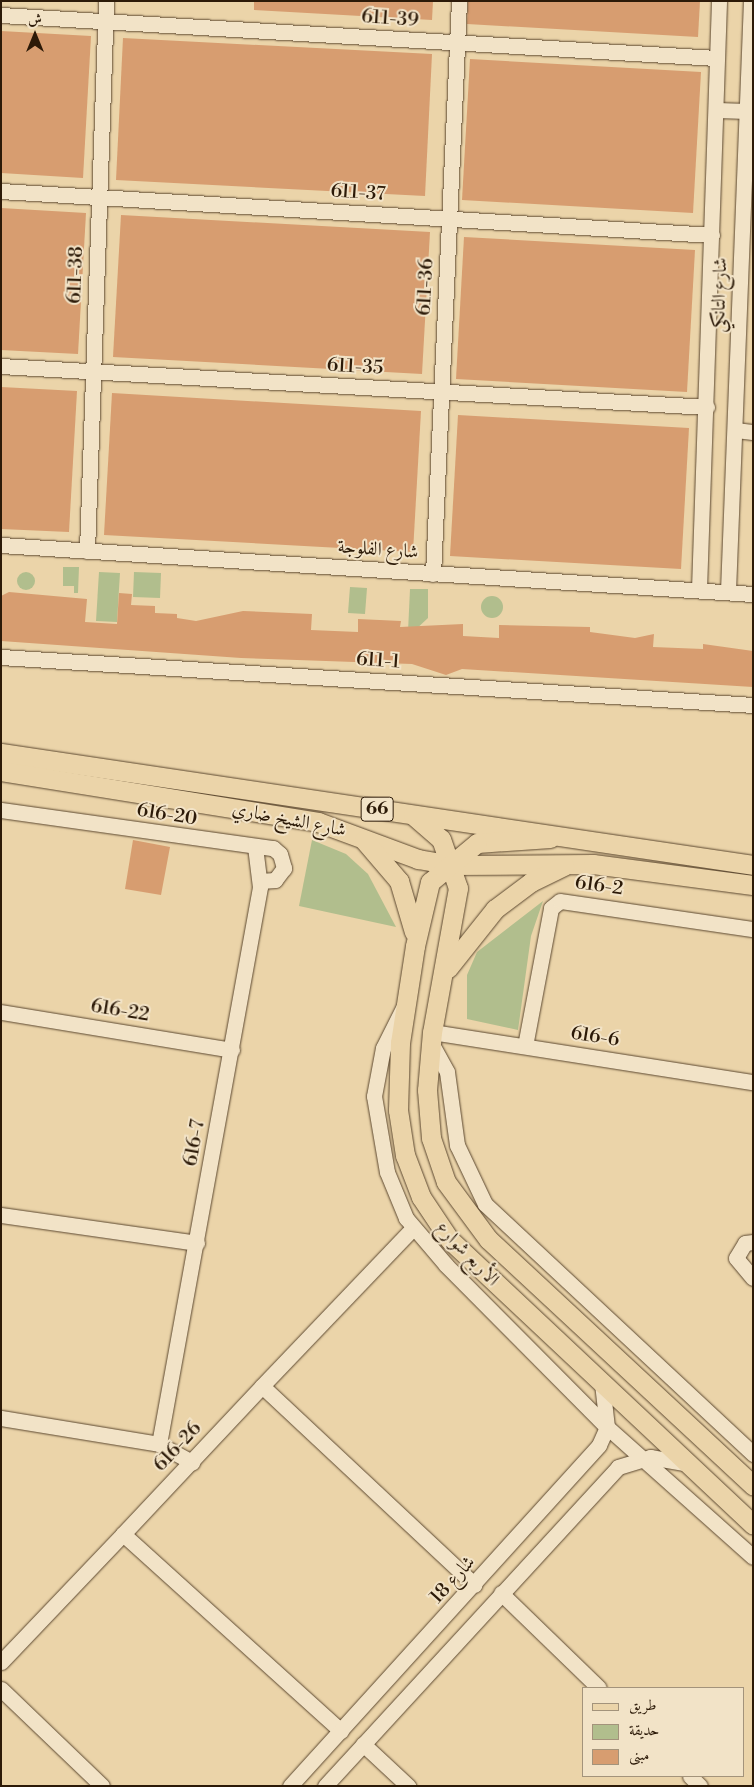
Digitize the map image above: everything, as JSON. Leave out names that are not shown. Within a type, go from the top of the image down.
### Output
[{"type":"main road","name":"شارع الشيخ ضاري","points":[[1,752],[413,814],[550,838],[753,865]]},
{"type":"main road","name":"شارع الشيخ ضاري","points":[[1,771],[318,822],[354,832],[418,859],[451,865],[573,863],[753,885]]},
{"type":"main road","name":"الأربع شوارع","points":[[413,814],[435,832],[451,865],[458,894],[431,1037],[427,1090],[431,1138],[458,1203],[488,1239],[753,1485]]},
{"type":"main road","points":[[354,832],[387,862],[399,881],[408,902],[415,946]]},
{"type":"main road","name":"الأربع شوارع","points":[[550,838],[481,842],[430,882],[415,946],[404,1006],[398,1110],[405,1155],[421,1197],[450,1240],[753,1524]]},
{"type":"main road","points":[[440,982],[464,943],[495,909],[531,882],[573,863]]},
{"type":"street","name":"611-38","points":[[87,551],[106,1]]},
{"type":"street","name":"611-36","points":[[433,574],[459,1]]},
{"type":"street","name":"شارع التانكي","points":[[699,589],[707,407],[719,1]]},
{"type":"street","name":"شارع التانكي","points":[[728,591],[736,430],[746,326],[749,168],[747,112],[751,11]]},
{"type":"street","name":"611-39","points":[[1,15],[457,44],[717,58]]},
{"type":"street","points":[[716,110],[747,112]]},
{"type":"street","name":"611-37","points":[[1,191],[712,235]]},
{"type":"street","name":"611-35","points":[[1,366],[707,407]]},
{"type":"street","points":[[736,430],[753,432]]},
{"type":"street","name":"شارع الفلوجة","points":[[1,545],[753,594]]},
{"type":"street","name":"611-1","points":[[1,657],[753,705]]},
{"type":"street","name":"616-20","points":[[1,810],[255,848],[273,848],[284,863],[279,877],[260,882]]},
{"type":"street","name":"616-7","points":[[159,1444],[232,1050],[260,882],[255,848]]},
{"type":"street","name":"616-2","points":[[525,1046],[551,908],[560,901],[753,929]]},
{"type":"street","points":[[404,1006],[378,1062],[374,1112],[387,1172],[413,1228],[607,1427],[753,1557]]},
{"type":"street","name":"616-22","points":[[1,1012],[232,1050]]},
{"type":"street","points":[[431,1037],[447,1072],[457,1146],[485,1204],[753,1454]]},
{"type":"street","name":"616-6","points":[[431,1037],[525,1046],[753,1082]]},
{"type":"street","points":[[1,1215],[197,1243]]},
{"type":"street","name":"616-26","points":[[1,1662],[413,1228]]},
{"type":"street","points":[[753,1242],[744,1243],[736,1258],[753,1278]]},
{"type":"street","points":[[602,1383],[607,1427]]},
{"type":"street","points":[[262,1386],[475,1585]]},
{"type":"street","points":[[1,1418],[159,1444],[192,1462]]},
{"type":"street","name":"شارع 18","points":[[290,1786],[475,1585],[599,1445],[607,1427]]},
{"type":"street","points":[[324,1786],[612,1473],[642,1457],[688,1464]]},
{"type":"street","points":[[123,1534],[341,1731]]},
{"type":"street","points":[[501,1593],[598,1687]]},
{"type":"street","points":[[1,1689],[102,1786]]},
{"type":"street","points":[[363,1744],[408,1786]]},
{"type":"street","points":[[691,1777],[700,1786]]},
{"type":"green space","points":[[63,567],[79,567],[78,593],[74,593],[74,586],[63,586]]},
{"type":"green space","points":[[26,572],[32,575],[35,581],[32,587],[26,590],[20,587],[17,581],[20,575]]},
{"type":"green space","points":[[99,572],[120,573],[117,622],[96,621]]},
{"type":"green space","points":[[134,572],[161,573],[160,598],[133,597]]},
{"type":"green space","points":[[350,587],[367,588],[365,614],[348,613]]},
{"type":"green space","points":[[410,589],[428,589],[428,618],[413,632],[408,632]]},
{"type":"green space","points":[[492,596],[500,599],[503,607],[500,615],[492,618],[484,615],[481,607],[484,599]]},
{"type":"green space","points":[[312,840],[346,854],[368,874],[396,927],[299,906]]},
{"type":"green space","points":[[543,901],[531,936],[518,1030],[467,1019],[467,975],[477,952]]},
{"type":"building","points":[[254,1],[433,1],[432,20],[254,10]]},
{"type":"building","points":[[468,1],[700,1],[698,37],[467,24]]},
{"type":"building","points":[[1,31],[91,36],[83,178],[1,173]]},
{"type":"building","points":[[123,38],[432,54],[425,196],[116,180]]},
{"type":"building","points":[[470,59],[701,72],[693,213],[462,200]]},
{"type":"building","points":[[1,208],[86,213],[78,354],[1,350]]},
{"type":"building","points":[[121,215],[430,232],[422,374],[113,357]]},
{"type":"building","points":[[464,237],[695,250],[687,392],[456,379]]},
{"type":"building","points":[[1,387],[77,391],[69,532],[1,529]]},
{"type":"building","points":[[112,393],[421,411],[413,552],[104,535]]},
{"type":"building","points":[[458,415],[689,428],[681,569],[450,556]]},
{"type":"building","points":[[9,592],[87,599],[85,622],[117,624],[119,593],[132,594],[131,605],[155,606],[155,613],[177,614],[177,618],[196,621],[243,611],[312,614],[311,630],[358,632],[358,619],[401,621],[400,627],[463,624],[463,636],[499,638],[499,625],[590,627],[590,632],[635,638],[654,634],[653,647],[703,649],[703,644],[753,651],[753,687],[462,669],[446,675],[412,664],[241,658],[1,641],[1,596]]},
{"type":"building","points":[[133,840],[170,847],[161,895],[125,889]]}]
